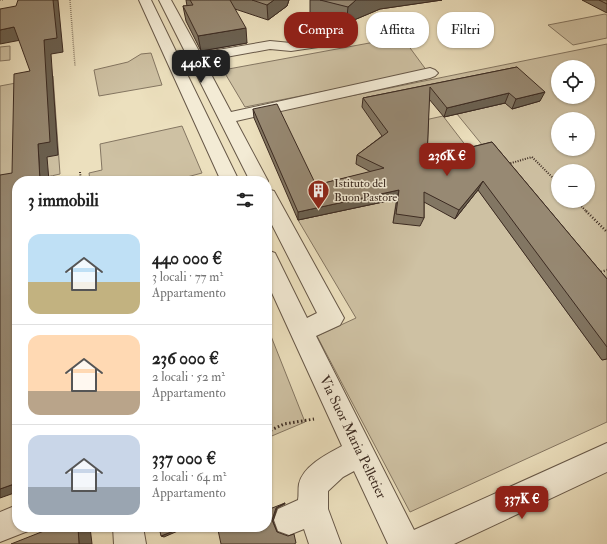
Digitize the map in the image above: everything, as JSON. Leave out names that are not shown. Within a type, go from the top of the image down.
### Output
[{"type":"street","points":[[146,0],[228,176]]},
{"type":"street","points":[[165,0],[256,176]]},
{"type":"street","points":[[157,23],[175,20]]},
{"type":"street","points":[[177,66],[197,62],[264,56],[284,40]]},
{"type":"street","points":[[272,51],[286,48]]},
{"type":"street","points":[[226,118],[430,73]]},
{"type":"street","points":[[272,205],[332,318],[302,331]]},
{"type":"street","name":"Via Suor Maria Pelletier","points":[[272,269],[404,544]]},
{"type":"street","points":[[325,544],[301,515],[314,484],[333,467],[359,452]]},
{"type":"street","points":[[419,544],[607,457]]},
{"type":"street","points":[[0,527],[12,522]]},
{"type":"street","points":[[129,532],[130,544]]},
{"type":"path","points":[[70,0],[75,66]]},
{"type":"path","points":[[506,164],[532,157],[551,176]]},
{"type":"path","points":[[80,172],[80,176]]},
{"type":"path","points":[[583,208],[607,232]]},
{"type":"path","points":[[595,274],[607,270]]},
{"type":"path","points":[[272,430],[284,424],[314,419]]},
{"type":"shaded area","points":[[605,14],[607,15],[607,38],[573,45],[548,25]]},
{"type":"shaded area","points":[[366,44],[366,48],[410,48],[427,71],[245,107],[223,70],[342,48],[358,48],[358,45]]},
{"type":"shaded area","points":[[607,44],[607,298],[457,114],[505,103],[512,108],[513,76],[362,107],[398,126],[443,116],[473,155],[378,175],[316,194],[276,111]]},
{"type":"shaded area","points":[[10,46],[10,60],[0,61],[0,47]]},
{"type":"shaded area","points":[[151,53],[162,85],[99,96],[94,70],[128,62],[141,54]]},
{"type":"shaded area","points":[[53,76],[60,174],[49,176],[12,176],[12,184],[0,188],[0,86]]},
{"type":"shaded area","points":[[182,126],[202,173],[191,176],[89,176],[89,173],[102,170],[100,144]]},
{"type":"shaded area","points":[[471,180],[602,360],[607,359],[607,422],[410,512],[317,336],[356,318],[298,220],[387,201],[396,202],[393,223],[421,200]]},
{"type":"shaded area","points":[[272,339],[305,422],[272,436]]},
{"type":"building","points":[[18,0],[53,0],[57,38],[44,40],[50,142],[38,144],[40,176],[12,176],[12,485],[0,489],[0,175],[12,173],[14,74],[30,71],[14,27],[0,30],[0,9],[16,6]]},
{"type":"building","points":[[190,0],[230,0],[246,28],[198,36],[183,6],[193,5]]},
{"type":"building","points":[[252,0],[274,0],[267,5]]},
{"type":"building","points":[[320,0],[356,0],[348,7]]},
{"type":"building","points":[[599,0],[607,0],[607,4]]},
{"type":"building","name":"Istituto del Buon Pastore","points":[[517,67],[545,92],[516,99],[509,93],[447,108],[430,87],[427,158],[492,142],[607,279],[607,347],[483,181],[459,210],[424,192],[424,218],[396,214],[399,190],[298,212],[253,109],[277,104],[316,185],[384,168],[357,155],[388,132],[363,98]]},
{"type":"building","points":[[285,503],[276,508],[272,520],[272,508]]},
{"type":"building","points":[[272,520],[277,532],[288,536],[294,534],[296,543],[294,544],[221,544],[218,532],[272,532]]},
{"type":"building","points":[[41,532],[78,532],[79,544],[11,544]]},
{"type":"building","points":[[160,532],[171,532],[161,536]]},
{"type":"place","name":"Istituto del Buon Pastore","points":[[319,210]]}]
